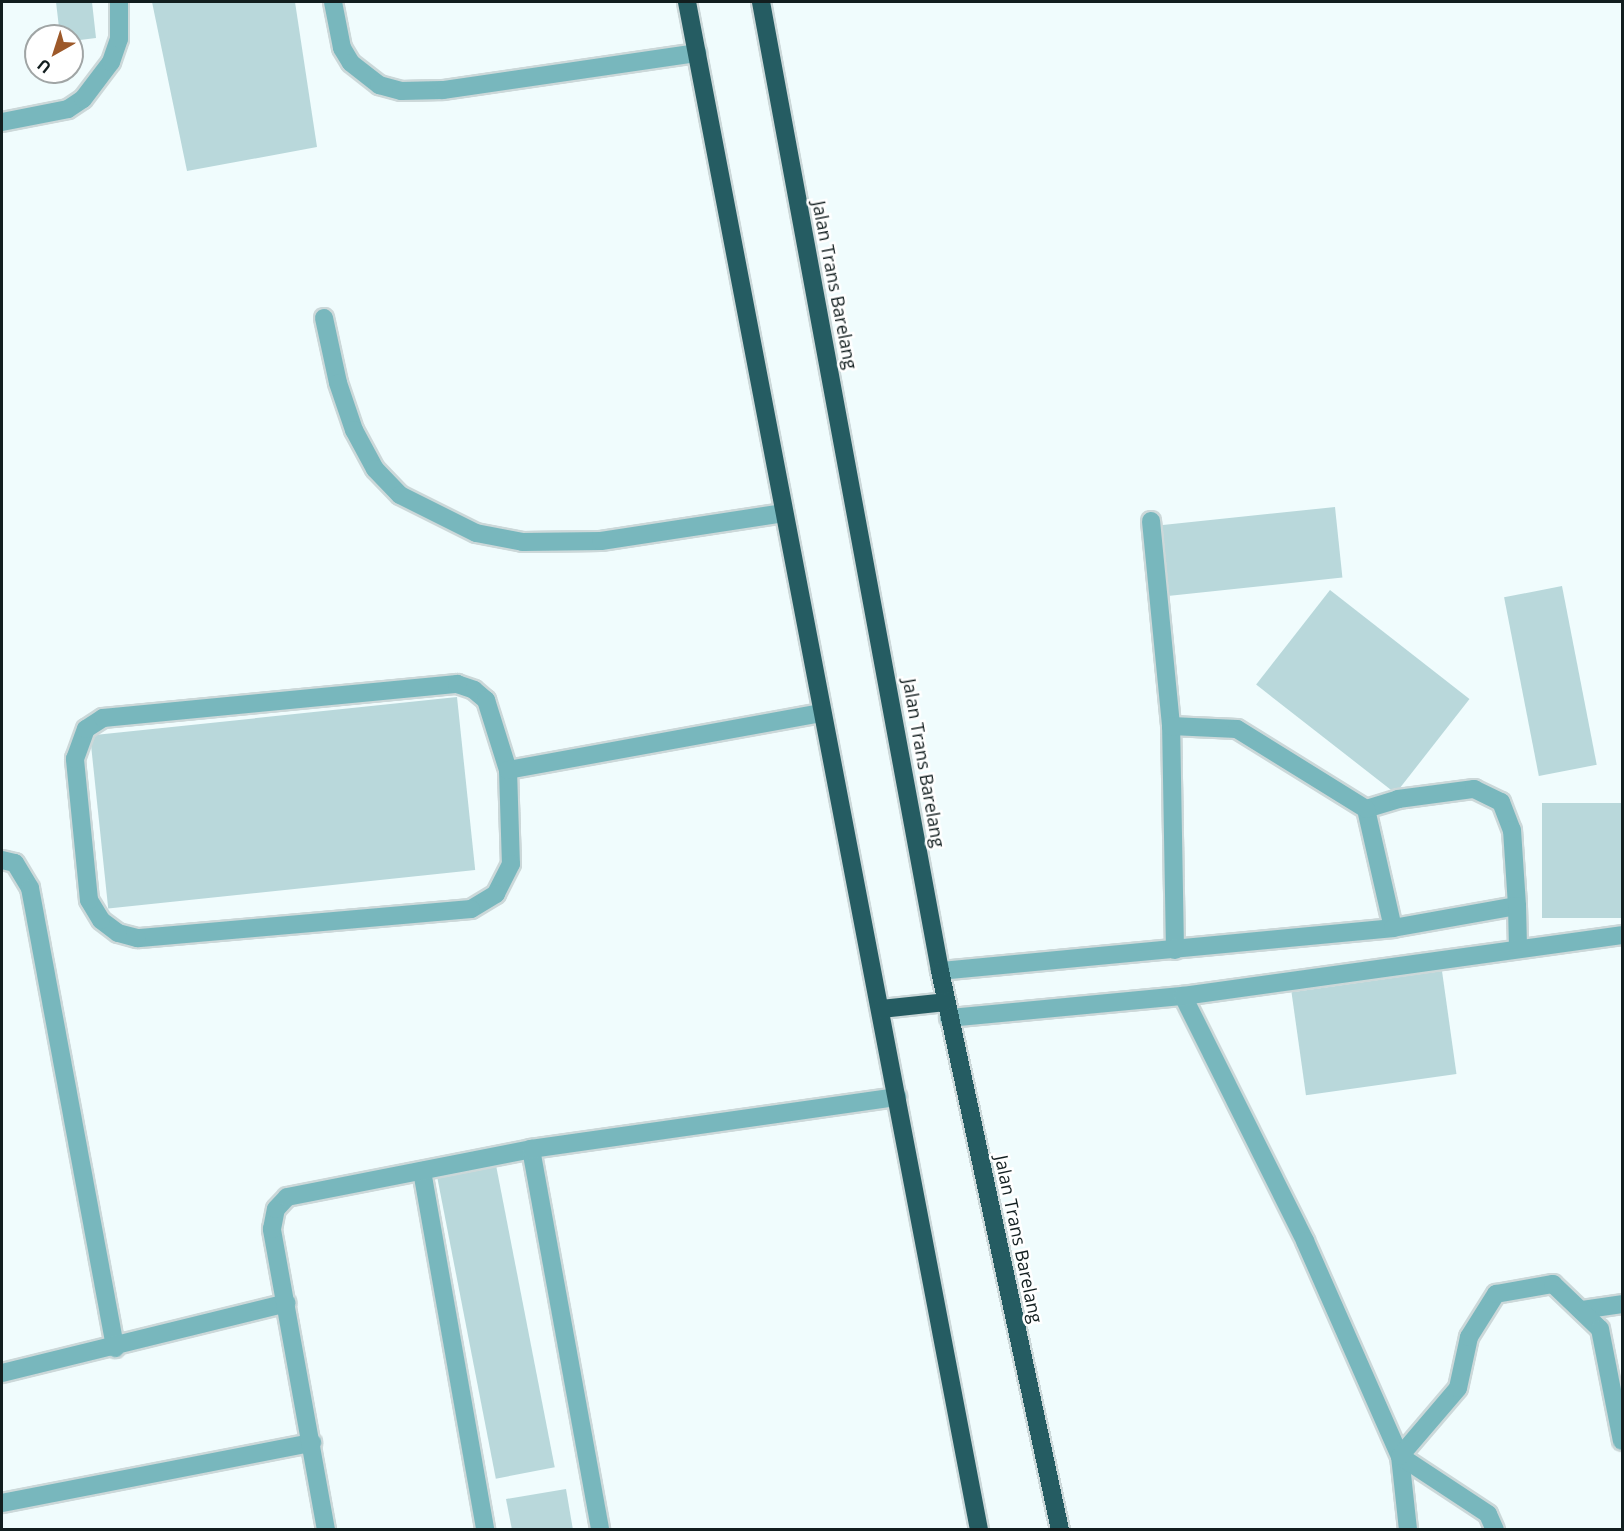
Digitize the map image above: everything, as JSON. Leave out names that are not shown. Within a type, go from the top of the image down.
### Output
[{"type":"highway","points":[[687,2],[979,1530]]},
{"type":"highway","name":"Jalan Trans Barelang","points":[[761,2],[940,971],[1060,1530]]},
{"type":"highway","points":[[881,1009],[948,1010]]},
{"type":"street","points":[[2,122],[68,109],[83,99],[111,62],[119,39],[118,2]]},
{"type":"street","points":[[333,2],[342,48],[351,63],[379,85],[401,91],[443,90],[697,53]]},
{"type":"street","points":[[324,318],[351,421],[375,470],[400,495],[476,533],[523,542],[601,541],[784,513]]},
{"type":"street","points":[[1151,521],[1171,726],[1175,950]]},
{"type":"street","points":[[458,684],[474,690],[486,700],[508,770],[511,864],[496,894],[471,909],[137,938],[118,933],[101,920],[89,900],[75,759],[86,729],[103,718],[458,684]]},
{"type":"street","points":[[508,770],[822,713]]},
{"type":"street","points":[[1171,726],[1237,729],[1366,809],[1393,928]]},
{"type":"street","points":[[1366,809],[1398,799],[1474,789],[1501,802],[1512,830],[1518,948]]},
{"type":"street","points":[[2,860],[15,863],[30,888],[115,1348]]},
{"type":"street","points":[[940,971],[1393,928],[1517,906]]},
{"type":"street","points":[[948,1010],[1184,996],[1518,948],[1623,936]]},
{"type":"street","points":[[1184,996],[1305,1241],[1400,1456],[1408,1530]]},
{"type":"street","points":[[326,1530],[272,1229],[279,1203],[287,1197],[531,1149],[897,1097]]},
{"type":"street","points":[[531,1149],[600,1530]]},
{"type":"street","points":[[422,1172],[485,1530]]},
{"type":"street","points":[[1400,1456],[1458,1388],[1469,1337],[1497,1294],[1552,1284],[1600,1329],[1623,1441]]},
{"type":"street","points":[[2,1373],[115,1348],[287,1303]]},
{"type":"street","points":[[1581,1310],[1623,1304]]},
{"type":"street","points":[[2,1503],[312,1443]]},
{"type":"street","points":[[1400,1456],[1488,1514],[1495,1530]]},
{"type":"building","points":[[56,2],[92,2],[96,38],[84,40],[84,24],[59,24]]},
{"type":"building","points":[[152,2],[295,2],[317,147],[187,171]]},
{"type":"building","points":[[1335,507],[1342,578],[1165,596],[1158,526]]},
{"type":"building","points":[[1562,586],[1597,765],[1539,776],[1504,597]]},
{"type":"building","points":[[1330,590],[1469,699],[1396,794],[1256,685]]},
{"type":"building","points":[[457,697],[475,870],[108,909],[90,736]]},
{"type":"building","points":[[1542,803],[1622,803],[1622,918],[1542,918]]},
{"type":"building","points":[[1442,971],[1456,1074],[1306,1095],[1291,992]]},
{"type":"building","points":[[495,1160],[555,1467],[496,1479],[436,1171]]},
{"type":"building","points":[[566,1489],[573,1530],[512,1530],[506,1499]]}]
